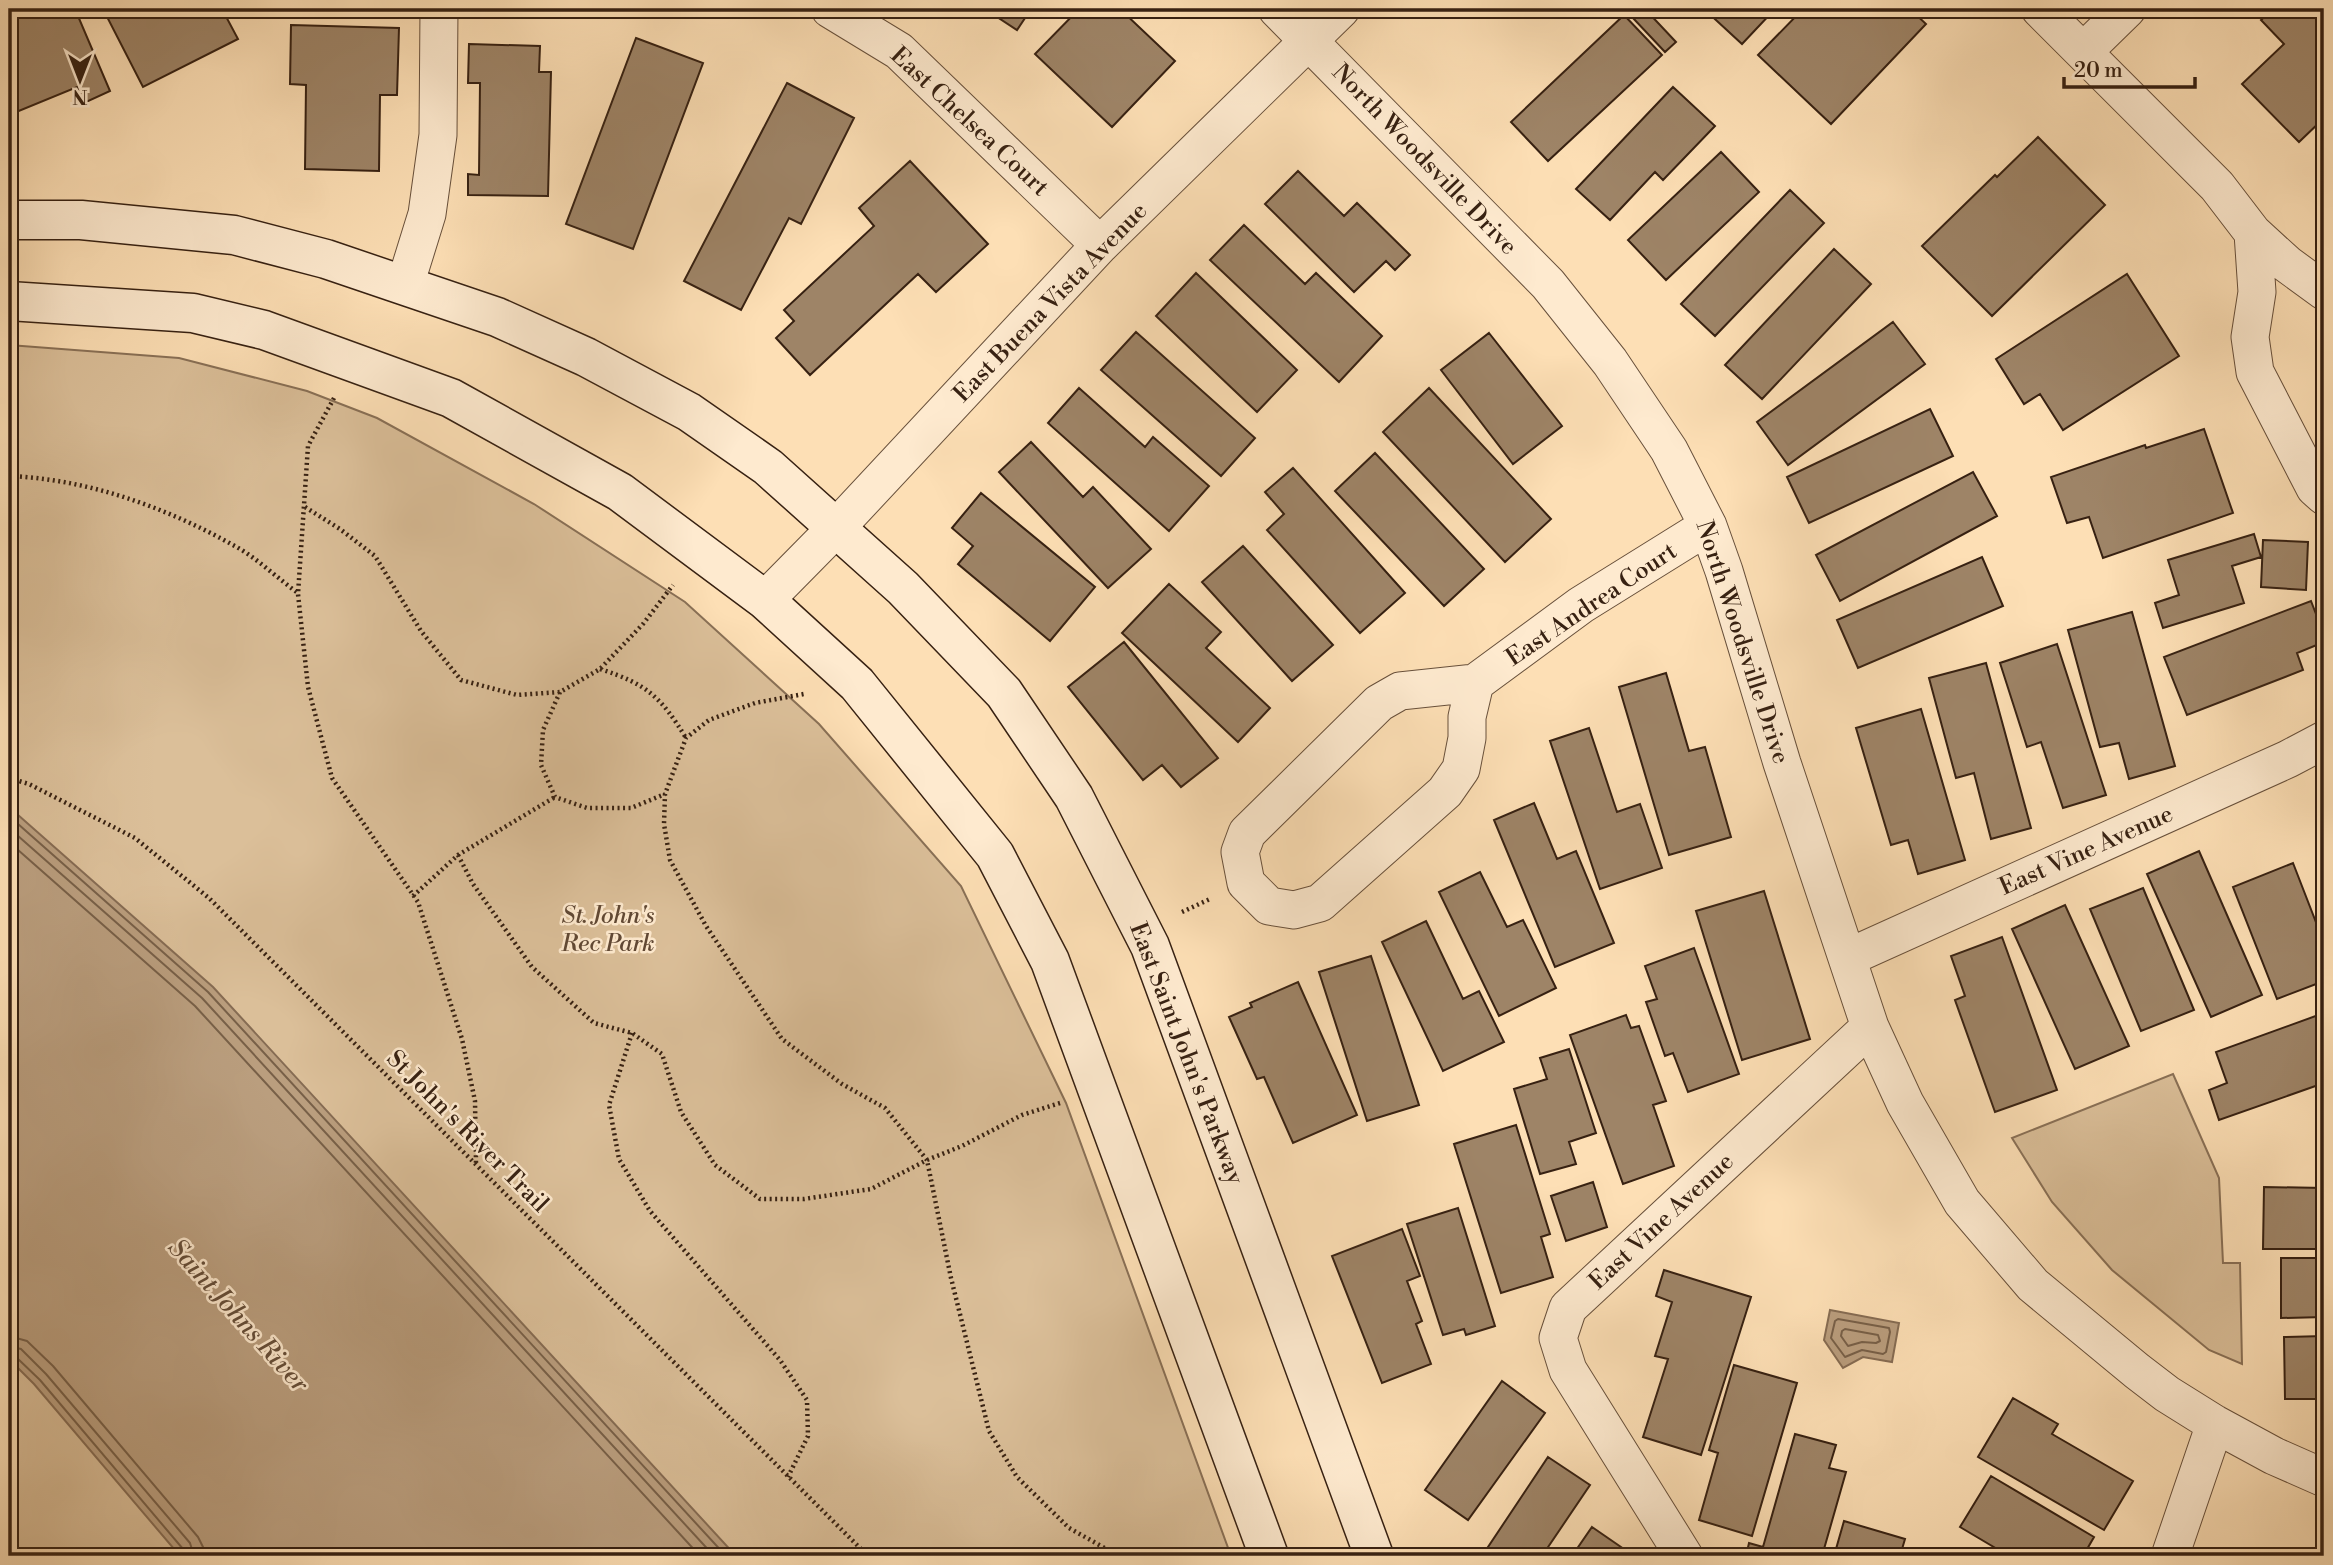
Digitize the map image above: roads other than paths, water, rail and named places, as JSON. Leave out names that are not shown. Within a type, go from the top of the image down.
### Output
[{"type":"main road","name":"East Saint John's Parkway","points":[[9,220],[81,220],[234,235],[405,285],[508,322],[586,357],[689,412],[768,467],[903,588],[1004,693],[1074,797],[1150,946],[1374,1556]]},
{"type":"main road","points":[[9,301],[193,313],[264,330],[451,398],[620,492],[765,600],[857,684],[995,855],[1050,961],[1269,1556]]},
{"type":"street","points":[[405,285],[427,214],[438,135],[439,9]]},
{"type":"street","name":"East Chelsea Court","points":[[830,9],[899,51],[1100,245]]},
{"type":"street","name":"North Woodsville Drive","points":[[1277,9],[1548,284],[1610,362],[1669,450],[1708,526],[1870,1027],[1905,1103],[1962,1202],[2033,1285],[2167,1394],[2274,1456],[2324,1478]]},
{"type":"street","name":"East Buena Vista Avenue","points":[[765,600],[836,528],[1100,245],[1340,9]]},
{"type":"street","points":[[2040,9],[2217,186],[2253,233],[2287,264],[2324,290]]},
{"type":"street","points":[[2084,51],[2127,9]]},
{"type":"street","points":[[2253,233],[2257,292],[2250,337],[2255,372],[2315,488],[2324,496]]},
{"type":"street","name":"East Andrea Court","points":[[1475,683],[1581,605],[1708,526]]},
{"type":"street","points":[[1475,683],[1467,717],[1467,738],[1461,769],[1450,785],[1320,903],[1294,910],[1269,906],[1246,883],[1240,852],[1247,833],[1379,703],[1400,691],[1475,683]]},
{"type":"street","name":"East Vine Avenue","points":[[1847,958],[2288,760],[2324,740]]},
{"type":"street","name":"East Vine Avenue","points":[[1684,1556],[1569,1370],[1558,1338],[1568,1308],[1870,1027]]},
{"type":"street","points":[[2170,1556],[2215,1424]]},
{"type":"water","name":"Saint Johns River","points":[[9,807],[213,987],[736,1556],[180,1556],[34,1384],[9,1359]]},
{"type":"water","points":[[1830,1310],[1899,1323],[1892,1362],[1863,1357],[1843,1368],[1824,1340]]},
{"type":"park label","name":"St. John's Rec Park","points":[[608,929]]}]
